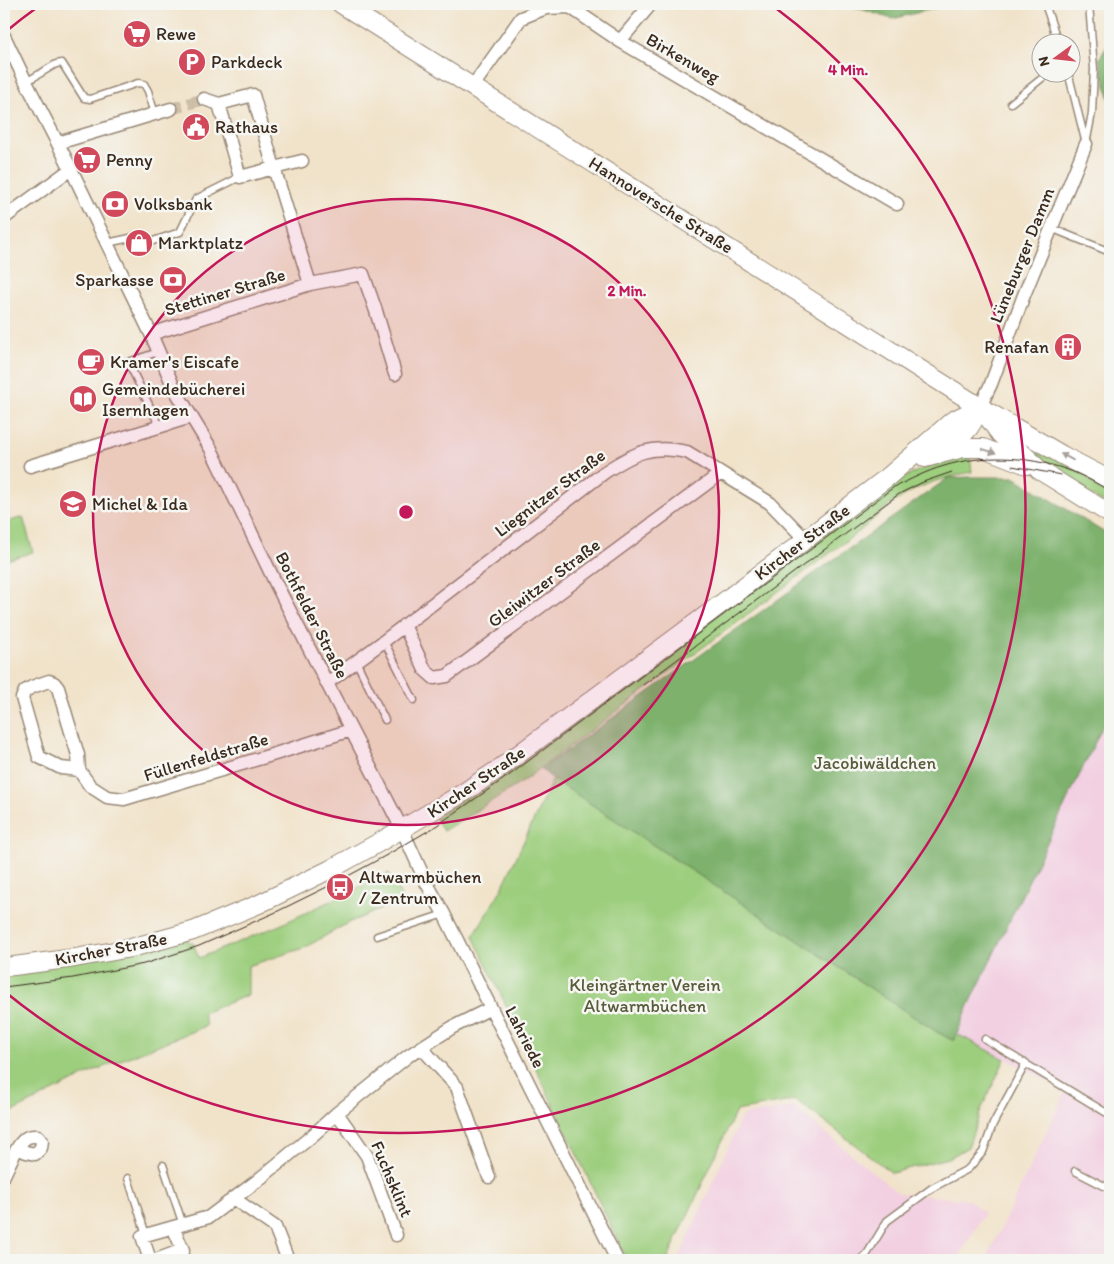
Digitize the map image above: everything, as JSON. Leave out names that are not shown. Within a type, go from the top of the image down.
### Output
[{"type":"main road","name":"Hannoversche Straße","points":[[341,4],[980,407],[1062,455],[1110,480]]},
{"type":"main road","name":"Hannoversche Straße","points":[[980,407],[1000,434],[1040,470],[1110,514]]},
{"type":"main road","name":"Kircher Straße","points":[[889,476],[925,458],[964,434],[974,421],[980,407]]},
{"type":"main road","name":"Kircher Straße","points":[[4,966],[112,952],[193,931],[259,904],[331,869],[402,830],[500,768],[806,540],[889,476],[952,421],[980,407]]},
{"type":"main road","name":"Kircher Straße","points":[[925,458],[963,448],[983,448],[1040,470]]},
{"type":"street","points":[[620,41],[651,4]]},
{"type":"street","name":"Birkenweg","points":[[472,86],[521,18],[546,8],[570,7],[620,41],[897,204]]},
{"type":"street","name":"Bothfelder Straße","points":[[4,36],[151,334],[174,388],[211,449],[276,584],[402,830]]},
{"type":"street","name":"Stettiner Straße","points":[[219,104],[253,94],[310,284]]},
{"type":"street","points":[[204,99],[219,104],[240,177],[302,161]]},
{"type":"street","points":[[58,143],[171,109]]},
{"type":"street","name":"Lüneburger Damm","points":[[980,407],[991,384],[1024,295],[1086,144]]},
{"type":"street","points":[[4,218],[71,169]]},
{"type":"street","name":"Stettiner Straße","points":[[151,334],[310,284],[363,274],[395,374]]},
{"type":"street","points":[[30,466],[191,417]]},
{"type":"street","name":"Liegnitzer Straße","points":[[327,683],[598,478],[624,460],[640,452],[658,448],[687,452],[770,503],[806,540]]},
{"type":"street","name":"Gleiwitzer Straße","points":[[404,625],[425,670],[434,678],[447,676],[721,473]]},
{"type":"street","points":[[48,681],[54,683],[58,688],[78,755],[79,770],[61,768],[39,757],[22,698],[25,691],[32,686],[48,681]]},
{"type":"street","name":"Füllenfeldstraße","points":[[79,770],[90,786],[107,797],[124,799],[351,730]]},
{"type":"street","name":"Lahriede","points":[[402,830],[425,880],[444,914],[617,1260]]},
{"type":"street","points":[[150,1260],[142,1236],[208,1217],[257,1181],[337,1113],[420,1047],[453,1027],[491,1008]]},
{"type":"street","points":[[420,1047],[457,1087],[489,1177]]},
{"type":"street","name":"Fuchsklint","points":[[337,1113],[367,1156],[396,1235]]},
{"type":"street","points":[[4,1174],[18,1148]]},
{"type":"street","points":[[233,1198],[275,1227],[288,1260]]},
{"type":"street","points":[[156,1260],[183,1250],[178,1226]]},
{"type":"lane","points":[[1045,4],[1055,32]]},
{"type":"lane","name":"Lüneburger Damm","points":[[1086,144],[1092,113],[1094,69],[1088,4]]},
{"type":"lane","points":[[26,82],[56,64],[62,63],[84,98],[90,99],[138,84],[144,84],[155,114]]},
{"type":"lane","points":[[1012,103],[1036,82]]},
{"type":"lane","points":[[1070,82],[1086,144]]},
{"type":"lane","points":[[107,243],[135,237],[150,242],[180,232],[196,198],[240,177]]},
{"type":"lane","points":[[1052,228],[1110,252]]},
{"type":"lane","points":[[158,352],[128,362],[160,427]]},
{"type":"lane","points":[[384,641],[414,700]]},
{"type":"lane","points":[[356,662],[384,720]]},
{"type":"lane","points":[[377,936],[444,914]]},
{"type":"lane","points":[[985,1039],[1110,1115]]},
{"type":"lane","points":[[860,1260],[867,1254],[887,1221],[932,1188],[968,1169],[978,1158],[983,1152],[993,1124],[1026,1063]]},
{"type":"lane","points":[[163,1165],[178,1226]]},
{"type":"lane","points":[[1075,1171],[1110,1189]]},
{"type":"lane","points":[[128,1178],[146,1235]]},
{"type":"shaded area","points":[[1110,711],[1110,1260],[986,1260],[1066,1090],[957,1034]]},
{"type":"shaded area","points":[[794,1107],[898,1193],[969,1200],[984,1213],[958,1260],[678,1260],[742,1116]]},
{"type":"green space","points":[[845,4],[953,4],[892,19]]},
{"type":"green space","points":[[1110,41],[1110,101],[1099,59]]},
{"type":"green space","points":[[1002,430],[1110,485],[1110,507],[1079,488]]},
{"type":"green space","points":[[970,456],[972,472],[927,484],[896,501],[861,530],[519,784],[443,831],[435,817],[819,540],[893,484],[917,471]]},
{"type":"green space","name":"Jacobiwäldchen","points":[[1014,477],[1110,536],[1110,711],[966,1012],[954,1041],[937,1032],[553,779],[541,769],[948,478]]},
{"type":"green space","points":[[23,517],[33,552],[4,561],[4,523]]},
{"type":"green space","name":"Kleingärtner Verein Altwarmbüchen","points":[[553,779],[937,1032],[954,1041],[957,1034],[1005,1059],[981,1110],[968,1147],[951,1157],[892,1173],[796,1100],[736,1111],[667,1260],[627,1260],[473,936],[501,890]]},
{"type":"green space","points":[[389,873],[403,900],[348,923],[304,948],[248,966],[248,995],[203,1013],[206,1026],[96,1070],[4,1116],[4,973],[187,938],[189,943],[193,943],[199,958],[280,925]]},
{"type":"tunnel","points":[[171,109],[204,99]]},
{"type":"tram line","points":[[4,987],[73,978],[144,964],[199,946],[274,913],[385,856],[433,828],[511,774],[894,487],[931,470],[959,462],[989,458],[1020,459],[1036,461],[1071,471],[1110,491]]},
{"type":"tram line","points":[[1012,466],[1061,475]]},
{"type":"tram line","points":[[643,685],[899,494],[923,482],[952,472]]},
{"type":"place","name":"Rewe","points":[[137,34]]},
{"type":"place","name":"Parkdeck","points":[[192,62]]},
{"type":"place","name":"Rathaus","points":[[196,127]]},
{"type":"place","name":"Penny","points":[[87,160]]},
{"type":"place","name":"Volksbank","points":[[115,204]]},
{"type":"place","name":"Marktplatz","points":[[139,243]]},
{"type":"place","name":"Sparkasse","points":[[173,280]]},
{"type":"place","name":"Renafan","points":[[1068,347]]},
{"type":"place","name":"Kramer's Eiscafe","points":[[91,362]]},
{"type":"place","name":"Gemeindebücherei Isernhagen","points":[[83,399]]},
{"type":"place","name":"Michel & Ida","points":[[73,504]]},
{"type":"place","name":"Altwarmbüchen / Zentrum","points":[[340,887]]}]
